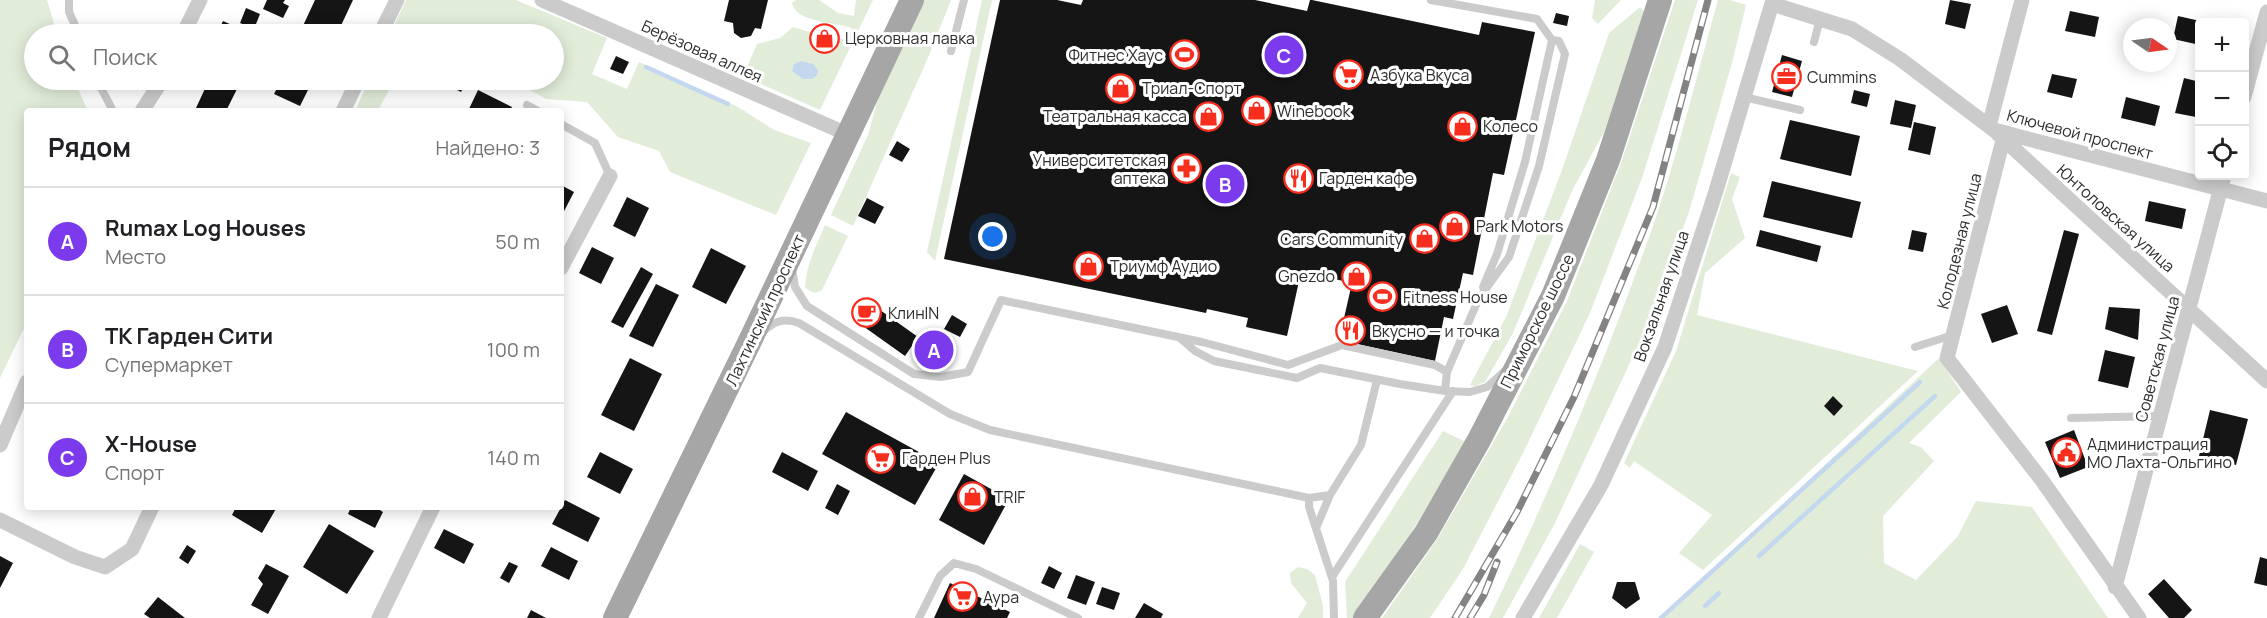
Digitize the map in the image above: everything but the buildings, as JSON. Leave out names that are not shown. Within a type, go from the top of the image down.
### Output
[{"type":"main road","name":"Лахтинский проспект","points":[[615,618],[749,344],[912,0]]},
{"type":"main road","name":"Приморское шоссе","points":[[1365,618],[1426,533],[1479,440],[1553,296],[1608,160],[1660,0]]},
{"type":"street","points":[[188,24],[200,0]]},
{"type":"street","points":[[385,24],[397,0]]},
{"type":"street","name":"Колодезная улица","points":[[2022,0],[1998,132],[1947,358],[2041,479],[2115,587]]},
{"type":"street","name":"Берёзовая аллея","points":[[550,2],[847,134]]},
{"type":"street","name":"Ключевой проспект","points":[[1772,2],[1852,29],[1900,58],[1998,132],[2222,182],[2267,201]]},
{"type":"street","name":"Вокзальная улица","points":[[1523,618],[1601,485],[1665,347],[1772,2]]},
{"type":"street","points":[[2249,79],[2267,12]]},
{"type":"street","points":[[144,108],[156,90]]},
{"type":"street","points":[[344,108],[353,90]]},
{"type":"street","name":"Юнтоловская улица","points":[[1998,132],[2267,381]]},
{"type":"street","points":[[564,262],[610,176]]},
{"type":"street","name":"Советская улица","points":[[2115,587],[2222,182]]},
{"type":"street","points":[[0,445],[24,389]]},
{"type":"street","points":[[0,520],[75,557],[105,567],[132,549],[151,510]]},
{"type":"street","points":[[379,618],[432,510]]},
{"type":"street","points":[[2115,587],[2139,618]]},
{"type":"lane","points":[[69,0],[69,12],[74,24]]},
{"type":"lane","points":[[951,51],[964,0]]},
{"type":"lane","points":[[1431,0],[1537,19],[1552,40],[1559,41],[1565,54],[1539,166],[1509,257],[1477,301]]},
{"type":"lane","points":[[1814,42],[1820,19]]},
{"type":"lane","points":[[1332,577],[1449,391],[1447,372],[1497,254],[1525,162],[1552,40]]},
{"type":"lane","points":[[102,90],[111,108]]},
{"type":"lane","points":[[1744,97],[1800,110]]},
{"type":"lane","points":[[527,105],[532,108]]},
{"type":"lane","points":[[564,126],[595,143],[610,176]]},
{"type":"lane","points":[[792,252],[795,287],[807,306],[914,374],[941,377],[968,372],[1001,300],[1179,337],[1288,365],[1342,345],[1435,365],[1447,372]]},
{"type":"lane","points":[[1179,337],[1195,351],[1214,361],[1296,378],[1320,368],[1377,380],[1470,392],[1487,387],[1505,370],[1553,296]]},
{"type":"lane","points":[[749,344],[770,325],[790,320],[950,414],[990,430],[1309,498],[1330,495]]},
{"type":"lane","points":[[1915,347],[1953,335]]},
{"type":"lane","points":[[1316,528],[1330,495],[1361,445],[1377,380]]},
{"type":"lane","points":[[2071,418],[2160,416]]},
{"type":"lane","points":[[1309,498],[1309,507],[1332,577],[1334,618]]},
{"type":"lane","points":[[919,618],[940,576],[954,563],[976,569],[1078,618]]},
{"type":"green space","points":[[0,0],[47,0],[54,24],[24,24],[24,90],[79,90],[87,108],[24,108],[24,328],[0,378]]},
{"type":"green space","points":[[406,0],[516,0],[607,38],[592,74],[627,89],[639,62],[738,107],[774,130],[811,143],[776,215],[670,172],[659,151],[618,137],[587,102],[546,99],[530,90],[564,90],[564,24],[395,24]]},
{"type":"green space","points":[[796,0],[819,0],[838,13],[854,16],[856,0],[873,0],[820,110],[743,76],[757,44],[780,38],[793,27],[835,40],[848,38],[852,28],[818,21],[801,14],[795,10],[792,3]]},
{"type":"green space","points":[[921,0],[951,0],[927,60],[853,226],[831,215],[868,135],[883,81]]},
{"type":"green space","points":[[982,0],[992,0],[935,261],[927,252]]},
{"type":"green space","points":[[1595,0],[1621,0],[1598,24],[1592,18]]},
{"type":"green space","points":[[1675,0],[1698,0],[1642,178],[1590,313],[1524,451],[1463,569],[1430,618],[1382,618],[1436,541],[1508,417],[1567,301],[1621,163]]},
{"type":"green space","points":[[1718,0],[1730,0],[1746,5],[1732,63],[1689,212],[1642,337],[1555,523],[1503,618],[1489,618],[1577,423],[1636,273],[1672,168]]},
{"type":"green space","points":[[1640,7],[1645,13],[1604,132],[1572,191],[1513,333],[1485,382],[1475,386],[1470,385],[1506,317],[1562,170],[1609,33]]},
{"type":"green space","points":[[364,90],[389,90],[380,108],[356,108]]},
{"type":"green space","points":[[1731,173],[1740,177],[1732,199],[1745,238],[1705,273],[1697,315],[1918,371],[1703,570],[1679,553],[1712,515],[1634,461],[1630,468],[1624,463],[1676,351]]},
{"type":"green space","points":[[825,225],[848,236],[822,290],[813,292],[805,287],[807,271]]},
{"type":"green space","points":[[1939,358],[1961,392],[1909,443],[1921,447],[1934,461],[1883,516],[1884,563],[1916,580],[1958,536],[1976,501],[2032,507],[2108,618],[1662,618]]},
{"type":"green space","points":[[1443,431],[1468,443],[1357,618],[1347,618],[1345,582]]},
{"type":"green space","points":[[1580,544],[1594,552],[1557,618],[1539,618]]},
{"type":"green space","points":[[1298,567],[1307,569],[1315,575],[1323,606],[1323,618],[1298,618],[1307,603],[1291,583],[1290,573]]},
{"type":"water","points":[[801,61],[813,64],[818,70],[817,75],[812,79],[803,79],[792,71],[794,64]]},
{"type":"waterway","points":[[646,67],[728,104]]},
{"type":"waterway","points":[[1661,618],[1920,382]]},
{"type":"waterway","points":[[1759,556],[1935,396]]},
{"type":"waterway","points":[[1705,606],[1719,593]]},
{"type":"railway","points":[[1455,618],[1517,512],[1574,397],[1653,207],[1708,0]]},
{"type":"railway","points":[[1470,618],[1484,595],[1497,562]]},
{"type":"place","name":"Церковная лавка","points":[[824,38]]},
{"type":"place","name":"Фитнес Хаус","points":[[1184,55]]},
{"type":"place","name":"X-House","points":[[1284,55]]},
{"type":"place","name":"Азбука Вкуса","points":[[1349,75]]},
{"type":"place","name":"Cummins","points":[[1786,77]]},
{"type":"place","name":"Триал-Спорт","points":[[1121,88]]},
{"type":"place","name":"Winebook","points":[[1256,111]]},
{"type":"place","name":"Театральная касса","points":[[1208,116]]},
{"type":"place","name":"Колесо","points":[[1462,126]]},
{"type":"place","name":"Университетская аптека","points":[[1187,169]]},
{"type":"place","name":"Гарден кафе","points":[[1298,178]]},
{"type":"place","name":"ТК Гарден Сити","points":[[1225,184]]},
{"type":"place","name":"Park Motors","points":[[1455,226]]},
{"type":"place","name":"Cars Community","points":[[1424,239]]},
{"type":"place","name":"Триумф Аудио","points":[[1089,266]]},
{"type":"place","name":"Gnezdo","points":[[1356,276]]},
{"type":"place","name":"Fitness House","points":[[1382,297]]},
{"type":"place","name":"КлинIN","points":[[867,313]]},
{"type":"place","name":"Вкусно — и точка","points":[[1351,331]]},
{"type":"place","name":"Rumax Log Houses","points":[[934,350]]},
{"type":"place","name":"Администрация МО Лахта-Ольгино","points":[[2066,453]]},
{"type":"place","name":"Гарден Plus","points":[[881,458]]},
{"type":"place","name":"TRIF","points":[[973,497]]},
{"type":"place","name":"Аура","points":[[962,597]]}]
